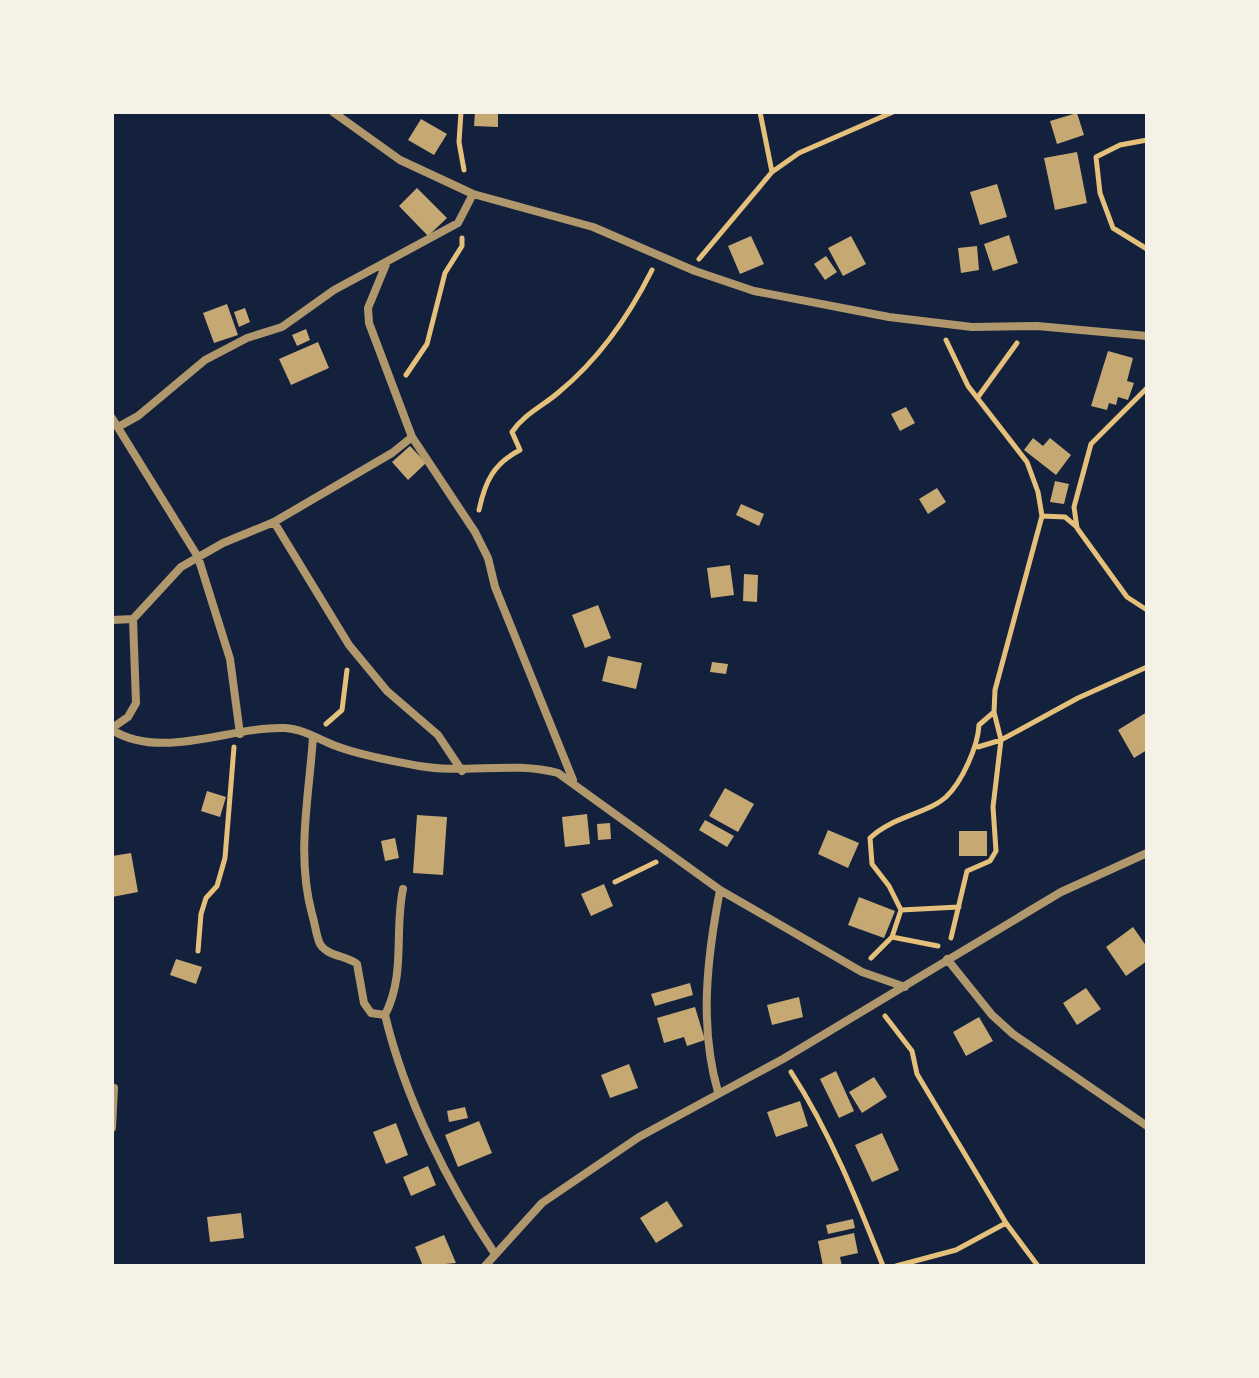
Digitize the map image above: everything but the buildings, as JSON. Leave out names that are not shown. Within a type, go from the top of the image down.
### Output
[{"type":"street","points":[[333,112],[400,160],[473,194],[593,227],[695,271],[765,294],[928,321],[1009,328],[1037,326],[1147,336]]},
{"type":"street","points":[[118,427],[147,409],[205,360],[247,338],[282,327],[334,290],[458,223],[473,194]]},
{"type":"street","points":[[387,262],[368,308],[369,323],[399,395],[412,437],[475,532],[573,780]]},
{"type":"street","points":[[112,418],[198,557],[230,659],[237,734]]},
{"type":"street","points":[[112,620],[133,619],[181,567],[274,522],[392,453],[412,437]]},
{"type":"street","points":[[274,522],[349,645],[387,691],[438,735],[462,771]]},
{"type":"street","points":[[133,619],[136,703],[128,717],[112,729],[123,737],[175,742],[283,728],[340,748],[416,765],[462,771],[540,768],[573,780],[720,890],[862,972],[905,987]]},
{"type":"street","points":[[313,737],[302,846],[308,897],[321,945],[331,954],[349,958],[357,964],[364,1003],[371,1013],[385,1015]]},
{"type":"street","points":[[485,1266],[542,1203],[639,1137],[783,1059],[1061,892],[1147,853]]},
{"type":"street","points":[[403,889],[398,972],[394,997],[385,1015],[391,1041],[432,1141],[470,1218],[495,1254]]},
{"type":"street","points":[[718,1092],[709,1063],[704,1011],[720,890]]},
{"type":"street","points":[[947,959],[992,1015],[1013,1034],[1147,1126]]},
{"type":"street","points":[[112,1128],[114,1088]]},
{"type":"path","points":[[461,112],[460,152],[473,194]]},
{"type":"path","points":[[760,112],[772,172]]},
{"type":"path","points":[[695,271],[702,253],[772,172],[799,153],[893,112]]},
{"type":"path","points":[[1147,140],[1112,148],[1096,157],[1100,193],[1113,228],[1147,249]]},
{"type":"path","points":[[399,395],[411,364],[427,344],[445,273],[462,246],[458,223]]},
{"type":"path","points":[[475,532],[485,482],[504,458],[520,450],[512,432],[520,420],[560,392],[597,354],[623,322],[663,257]]},
{"type":"path","points":[[892,937],[928,946],[948,946],[967,871],[990,861],[996,851],[993,807],[1001,740],[994,712],[995,690],[1042,516],[1038,492],[1027,462],[968,386],[952,346],[928,321]]},
{"type":"path","points":[[978,397],[1017,344],[1009,328]]},
{"type":"path","points":[[1077,528],[1074,507],[1091,444],[1147,388]]},
{"type":"path","points":[[1042,516],[1065,517],[1077,528],[1127,597],[1147,610]]},
{"type":"path","points":[[313,737],[342,710],[348,688],[349,645]]},
{"type":"path","points":[[978,747],[1001,740],[1078,698],[1147,667]]},
{"type":"path","points":[[862,972],[879,948],[892,937],[901,910],[889,886],[872,864],[870,838],[884,824],[946,797],[978,747],[979,725],[994,712]]},
{"type":"path","points":[[198,951],[201,914],[206,898],[217,886],[225,858],[237,734]]},
{"type":"path","points":[[615,882],[671,855]]},
{"type":"path","points":[[901,910],[959,907]]},
{"type":"path","points":[[876,1003],[912,1051],[917,1074],[1006,1223],[1038,1266]]},
{"type":"path","points":[[783,1059],[814,1107],[855,1195],[883,1266]]},
{"type":"path","points":[[896,1266],[956,1250],[1006,1223]]}]
